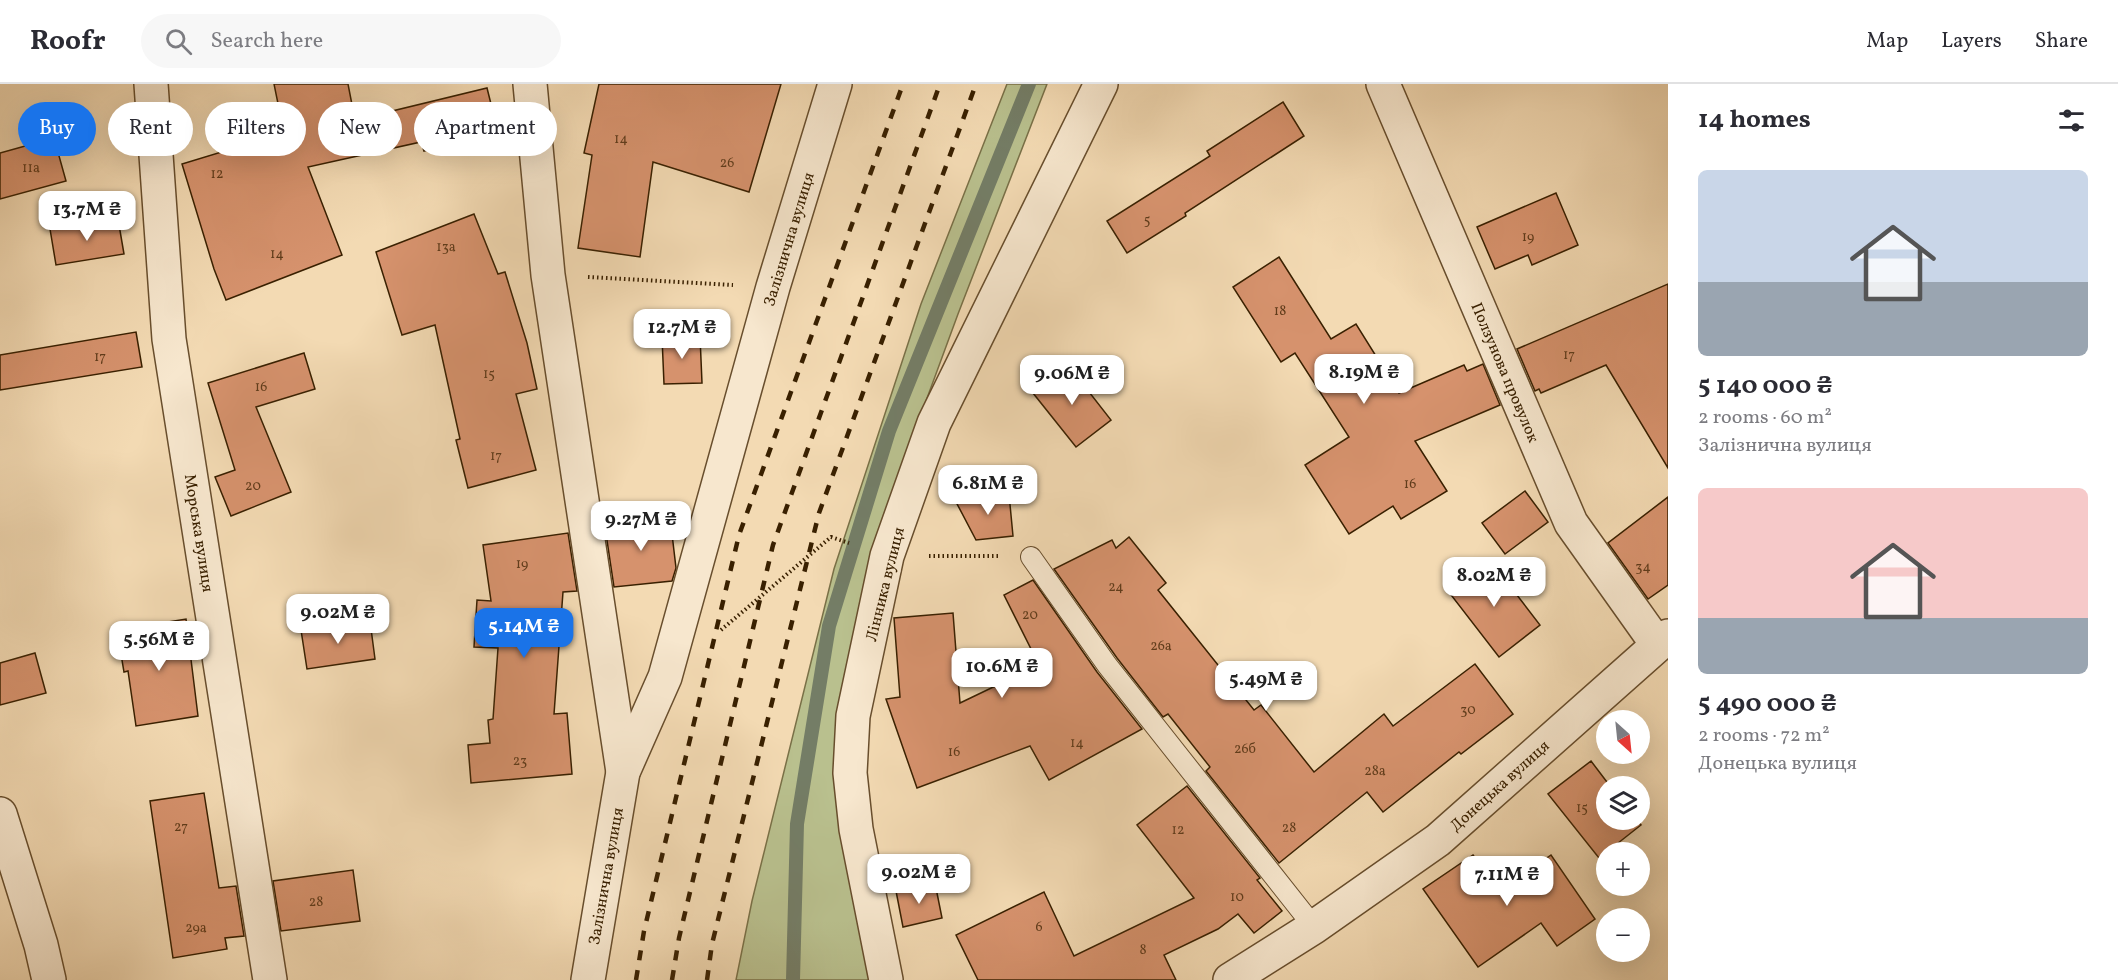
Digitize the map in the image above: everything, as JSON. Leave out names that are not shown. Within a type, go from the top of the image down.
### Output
[{"type":"street","name":"Морська вулиця","points":[[151,84],[169,339],[270,980]]},
{"type":"street","name":"Залізнична вулиця","points":[[530,84],[548,275],[623,772]]},
{"type":"street","name":"Залізнична вулиця","points":[[588,980],[623,772],[665,677],[773,287],[835,84]]},
{"type":"street","name":"Лінника вулиця","points":[[886,980],[856,829],[850,773],[853,716],[887,556],[934,423],[1101,84]]},
{"type":"street","name":"Ползунова провулок","points":[[1383,84],[1571,524],[1662,640]]},
{"type":"street","name":"Донецька вулиця","points":[[1230,980],[1314,927],[1438,840],[1662,640]]},
{"type":"street","points":[[0,814],[41,945],[49,980]]},
{"type":"lane","points":[[1031,556],[1107,665],[1314,927]]},
{"type":"path","points":[[548,275],[773,287]]},
{"type":"path","points":[[715,634],[831,537]]},
{"type":"path","points":[[887,556],[1031,556]]},
{"type":"green space","points":[[1007,84],[1047,84],[894,488],[869,564],[838,712],[870,980],[736,980],[752,901],[834,569],[921,304]]},
{"type":"building","points":[[274,84],[348,84],[352,102],[318,102],[318,156],[358,156],[308,167],[342,255],[226,300],[214,269],[182,164],[208,156],[306,156],[306,102],[278,102]]},
{"type":"building","points":[[599,84],[781,84],[749,192],[653,162],[640,257],[578,248],[592,155],[584,153]]},
{"type":"building","points":[[487,88],[490,102],[429,102]]},
{"type":"building","points":[[1283,102],[1304,136],[1127,253],[1107,221],[1210,156],[1207,151]]},
{"type":"building","points":[[414,106],[414,144],[402,146],[402,109]]},
{"type":"building","points":[[18,148],[18,156],[59,156],[66,181],[0,199],[0,153]]},
{"type":"building","points":[[1556,193],[1578,245],[1532,265],[1528,255],[1495,269],[1477,227]]},
{"type":"building","points":[[474,214],[498,274],[505,272],[527,343],[537,389],[516,394],[536,470],[468,488],[456,440],[460,439],[435,325],[402,335],[376,252]]},
{"type":"building","points":[[118,219],[124,254],[56,265],[50,229]]},
{"type":"building","points":[[1279,257],[1331,339],[1356,324],[1399,393],[1464,365],[1467,371],[1483,364],[1500,405],[1415,441],[1447,491],[1401,519],[1393,506],[1349,534],[1305,465],[1349,437],[1295,353],[1281,362],[1233,287]]},
{"type":"building","points":[[1668,284],[1668,468],[1606,365],[1541,393],[1539,389],[1535,391],[1517,349]]},
{"type":"building","points":[[136,332],[142,367],[0,390],[0,355]]},
{"type":"building","points":[[700,336],[702,383],[664,384],[662,337]]},
{"type":"building","points":[[304,353],[315,389],[256,407],[291,492],[231,516],[215,477],[235,470],[208,383]]},
{"type":"building","points":[[1068,365],[1111,420],[1076,447],[1033,393]]},
{"type":"building","points":[[1525,491],[1548,522],[1505,554],[1482,523]]},
{"type":"building","points":[[1009,494],[1013,536],[976,540],[955,500]]},
{"type":"building","points":[[1668,497],[1668,585],[1648,599],[1608,543]]},
{"type":"building","points":[[670,517],[676,568],[672,581],[614,587],[605,527],[608,527],[607,523]]},
{"type":"building","points":[[568,533],[577,591],[563,592],[554,714],[567,713],[572,774],[471,783],[468,745],[490,743],[488,720],[493,719],[498,648],[474,647],[477,600],[491,601],[483,545]]},
{"type":"building","points":[[1129,537],[1166,583],[1158,590],[1254,710],[1261,705],[1314,772],[1384,714],[1393,726],[1475,664],[1513,714],[1461,754],[1459,752],[1383,812],[1367,792],[1279,863],[1206,771],[1210,767],[1168,714],[1163,717],[1117,658],[1054,569],[1112,540],[1116,548]]},
{"type":"building","points":[[1490,560],[1540,625],[1499,657],[1448,591]]},
{"type":"building","points":[[1033,580],[1097,672],[1142,729],[1049,780],[1030,746],[917,788],[886,699],[900,697],[894,618],[953,613],[960,703],[1039,665],[1004,595]]},
{"type":"building","points":[[186,619],[198,716],[136,726],[128,671],[124,672],[117,630]]},
{"type":"building","points":[[370,621],[375,659],[307,669],[301,630]]},
{"type":"building","points":[[35,653],[46,693],[0,705],[0,663]]},
{"type":"building","points":[[1591,761],[1602,776],[1596,776],[1596,830],[1635,830],[1619,842],[1596,842],[1596,854],[1548,794]]},
{"type":"building","points":[[1187,786],[1260,878],[1257,880],[1282,911],[1254,933],[1238,914],[1218,929],[1164,955],[1176,980],[978,980],[956,935],[1044,892],[1074,956],[1194,898],[1137,825]]},
{"type":"building","points":[[204,793],[219,888],[236,886],[244,936],[225,938],[227,949],[173,958],[150,801]]},
{"type":"building","points":[[1473,855],[1499,892],[1551,855],[1595,919],[1557,946],[1541,923],[1478,967],[1423,889]]},
{"type":"building","points":[[353,870],[360,921],[281,931],[273,881]]},
{"type":"building","points":[[935,883],[942,918],[903,927],[896,891]]},
{"type":"waterway","points":[[793,980],[797,824],[829,626],[889,431],[1029,84]]},
{"type":"railway","points":[[636,980],[644,931],[739,535],[903,84]]},
{"type":"railway","points":[[672,980],[679,938],[773,545],[940,84]]},
{"type":"railway","points":[[707,980],[712,944],[819,513],[976,84]]}]
